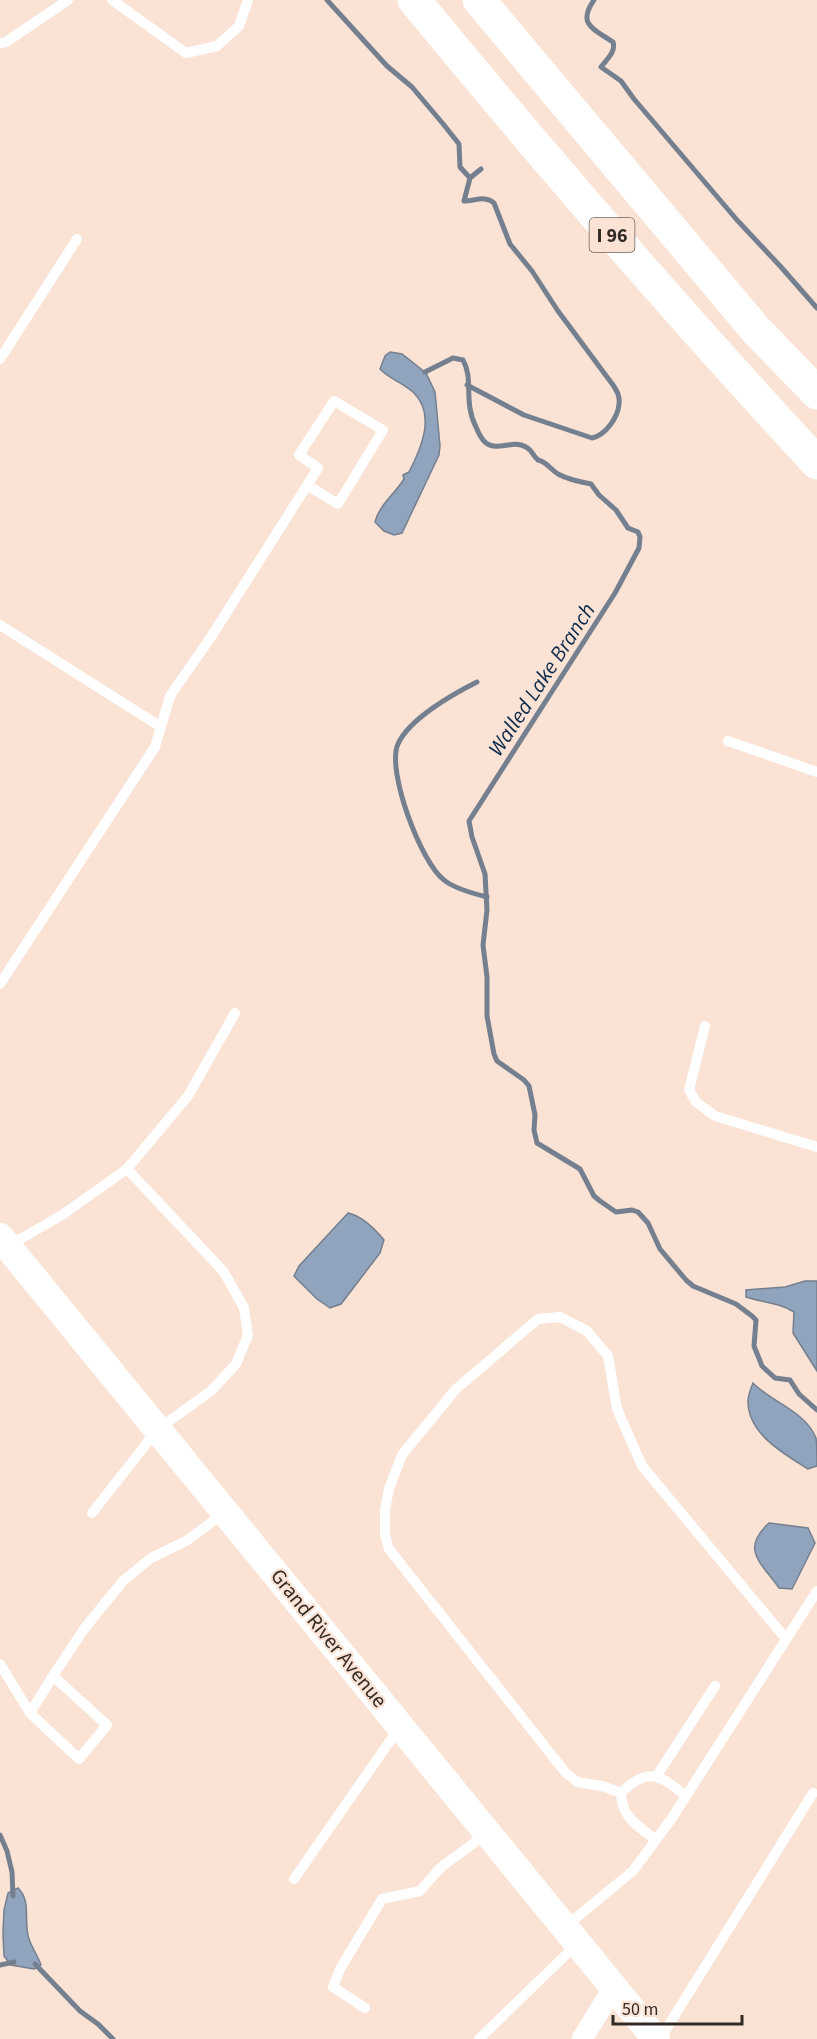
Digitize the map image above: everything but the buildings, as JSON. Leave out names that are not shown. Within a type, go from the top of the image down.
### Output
[{"type":"highway","name":"I 96","points":[[414,0],[636,263],[734,374],[817,463]]},
{"type":"highway","name":"I 96","points":[[479,0],[756,330],[817,393]]},
{"type":"main road","name":"Grand River Avenue","points":[[3,1246],[158,1429],[658,2039]]},
{"type":"street","points":[[582,2039],[614,1987]]},
{"type":"lane","points":[[0,43],[6,42],[68,0]]},
{"type":"lane","points":[[112,0],[186,53],[217,46],[239,26],[248,0]]},
{"type":"lane","points":[[0,359],[77,239]]},
{"type":"lane","points":[[0,984],[155,747],[170,696],[211,637],[318,468],[298,455],[334,401],[383,430],[338,504],[308,485]]},
{"type":"lane","points":[[0,625],[161,727]]},
{"type":"lane","points":[[728,741],[817,772]]},
{"type":"lane","points":[[3,1246],[62,1215],[127,1169],[188,1096],[236,1013]]},
{"type":"lane","points":[[705,1026],[689,1090],[696,1102],[715,1116],[817,1147]]},
{"type":"lane","points":[[92,1514],[158,1429],[211,1391],[236,1364],[248,1335],[244,1308],[224,1272],[127,1169]]},
{"type":"lane","points":[[621,1792],[577,1782],[565,1772],[389,1549],[385,1535],[385,1509],[389,1489],[402,1455],[455,1390],[538,1319],[560,1317],[587,1331],[608,1356],[617,1408],[642,1466],[786,1639]]},
{"type":"lane","points":[[30,1713],[84,1629],[123,1581],[151,1558],[186,1540],[226,1512]]},
{"type":"lane","points":[[479,2039],[633,1871],[687,1796],[817,1591]]},
{"type":"lane","points":[[0,1664],[30,1713],[79,1759],[107,1725],[53,1676]]},
{"type":"lane","points":[[656,1777],[715,1686]]},
{"type":"lane","points":[[294,1879],[401,1726]]},
{"type":"lane","points":[[621,1792],[634,1780],[656,1777],[669,1782],[687,1796]]},
{"type":"lane","points":[[621,1792],[622,1807],[636,1825],[656,1840]]},
{"type":"lane","points":[[658,2039],[813,1793]]},
{"type":"lane","points":[[365,2008],[333,1987],[340,1969],[382,1899],[420,1891],[440,1868],[488,1833]]},
{"type":"water","points":[[390,352],[402,354],[426,373],[435,392],[440,446],[439,455],[402,533],[394,535],[384,531],[375,522],[380,510],[404,479],[403,475],[409,472],[414,463],[422,443],[425,422],[421,402],[414,393],[380,369],[385,356]]},
{"type":"water","points":[[348,1213],[363,1220],[384,1240],[380,1253],[341,1304],[330,1308],[317,1299],[294,1276],[299,1266]]},
{"type":"water","points":[[805,1281],[817,1281],[817,1371],[793,1333],[794,1312],[777,1304],[746,1297],[746,1290],[785,1287]]},
{"type":"water","points":[[753,1383],[796,1414],[811,1429],[816,1438],[817,1466],[808,1469],[778,1449],[760,1433],[750,1413],[748,1399]]},
{"type":"water","points":[[769,1523],[808,1528],[815,1543],[792,1589],[779,1588],[756,1556],[756,1541],[760,1532]]},
{"type":"water","points":[[18,1888],[25,1899],[29,1939],[41,1965],[34,1969],[11,1965],[4,1956],[4,1910],[8,1893]]},
{"type":"waterway","points":[[327,0],[387,66],[412,87],[444,125],[459,144],[460,167],[470,178]]},
{"type":"waterway","points":[[594,0],[589,8],[587,20],[594,29],[613,42],[614,46],[601,67],[621,81],[737,220],[817,308]]},
{"type":"waterway","name":"Walled Lake Branch","points":[[467,385],[524,415],[592,438],[602,433],[610,425],[619,404],[618,394],[613,385],[558,311],[532,271],[510,244],[494,203],[484,199],[464,201],[470,178],[481,169]]},
{"type":"waterway","name":"Walled Lake Branch","points":[[425,372],[453,358],[463,360],[468,375],[472,418],[484,441],[495,446],[521,445],[528,448],[538,460],[558,474],[591,484],[599,495],[616,510],[628,528],[638,532],[640,537],[639,548],[615,593],[469,821],[485,874],[487,910],[483,945],[487,977],[487,1016],[494,1054],[497,1061],[529,1086],[535,1115],[534,1130],[537,1143],[580,1169],[594,1196],[616,1212],[632,1210],[638,1212],[648,1223],[660,1249],[693,1286],[736,1304],[752,1316],[756,1320],[754,1346],[762,1366],[775,1378],[790,1380],[799,1394],[817,1410]]},
{"type":"waterway","points":[[477,682],[444,700],[412,725],[398,744],[396,757],[401,794],[425,855],[444,880],[453,886],[487,897]]},
{"type":"waterway","points":[[0,1835],[12,1872],[13,1896]]},
{"type":"waterway","points":[[0,1965],[14,1962]]},
{"type":"waterway","points":[[35,1964],[80,2011],[113,2039]]}]
